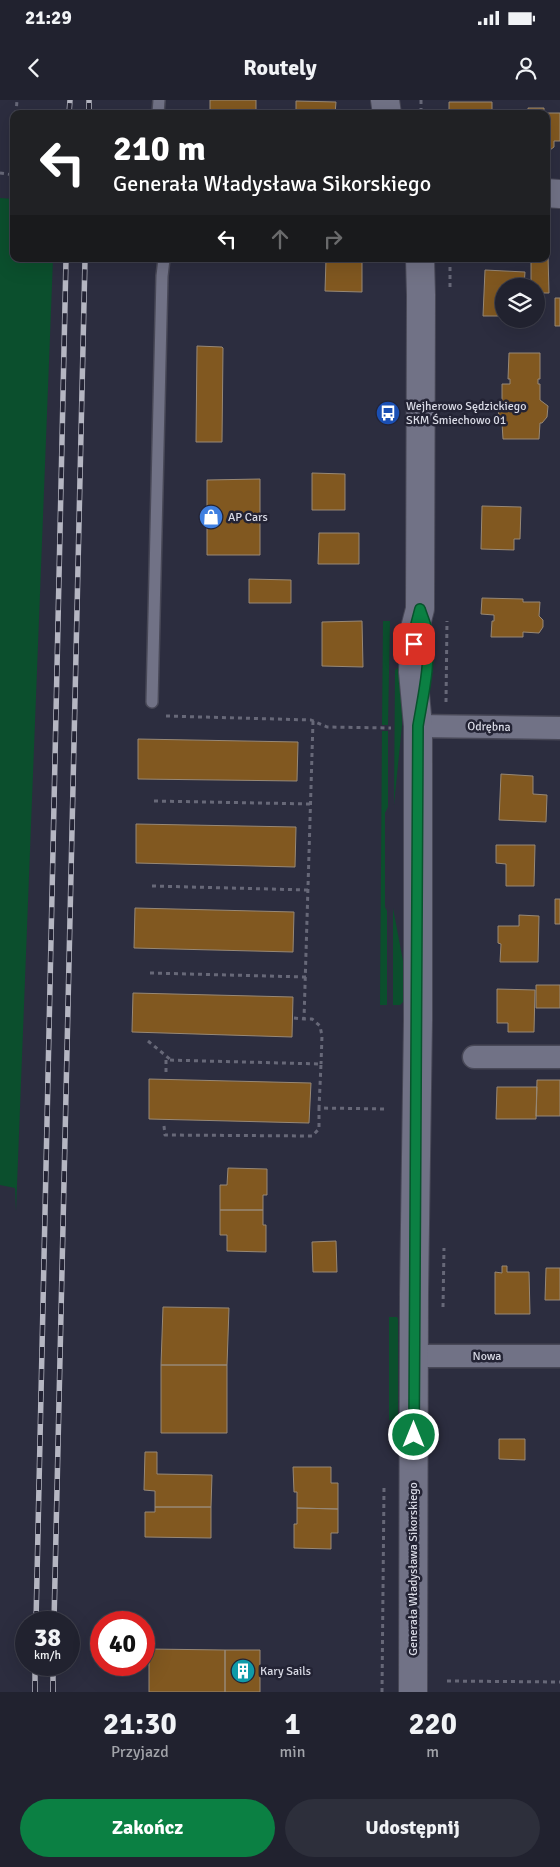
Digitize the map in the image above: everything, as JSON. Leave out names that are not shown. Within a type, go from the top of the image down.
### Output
[{"type":"street","name":"Generała Władysława Sikorskiego","points":[[413,1692],[418,1020],[418,726],[413,672],[414,632],[420,609],[420,262]]},
{"type":"street","name":"Odrębna","points":[[418,726],[560,728]]},
{"type":"street","points":[[474,1058],[560,1057]]},
{"type":"street","name":"Nowa","points":[[414,1356],[560,1356]]},
{"type":"lane","points":[[152,702],[164,262]]},
{"type":"path","points":[[165,716],[314,721],[327,727],[391,728]]},
{"type":"path","points":[[304,1019],[314,721]]},
{"type":"path","points":[[154,801],[311,804]]},
{"type":"path","points":[[152,886],[308,890]]},
{"type":"path","points":[[150,973],[306,977]]},
{"type":"path","points":[[164,1126],[164,1135],[312,1136],[319,1129],[322,1036],[320,1026],[312,1019],[294,1018]]},
{"type":"path","points":[[148,1041],[172,1060]]},
{"type":"path","points":[[166,1072],[166,1060],[321,1064]]},
{"type":"path","points":[[319,1108],[388,1109]]},
{"type":"path","points":[[382,1692],[384,1486]]},
{"type":"path","points":[[447,1681],[560,1682]]},
{"type":"green space","points":[[0,198],[10,199],[10,262],[53,262],[16,1211],[15,1188],[0,1185]]},
{"type":"green space","points":[[383,621],[390,621],[388,725],[382,725]]},
{"type":"green space","points":[[401,665],[402,725],[394,805],[395,670]]},
{"type":"green space","points":[[382,731],[388,731],[388,807],[385,813],[387,1005],[380,1005]]},
{"type":"green space","points":[[393,908],[403,961],[403,1002],[400,1005],[393,1005]]},
{"type":"green space","points":[[389,1317],[397,1317],[398,1319],[398,1420],[389,1420]]},
{"type":"building","points":[[210,100],[256,100],[256,110],[210,110]]},
{"type":"building","points":[[296,101],[336,102],[335,110],[296,110]]},
{"type":"building","points":[[449,102],[492,102],[492,110],[449,110]]},
{"type":"building","points":[[528,108],[544,108],[544,110],[528,110]]},
{"type":"building","points":[[550,113],[560,113],[560,141],[554,141],[554,147],[550,150]]},
{"type":"building","points":[[326,262],[362,262],[362,292],[325,291]]},
{"type":"building","points":[[531,262],[548,262],[549,293],[545,293],[545,278],[531,278]]},
{"type":"building","points":[[485,270],[525,272],[525,278],[495,278],[495,316],[483,316]]},
{"type":"building","points":[[555,298],[560,298],[560,326],[555,326]]},
{"type":"building","points":[[197,346],[223,348],[222,442],[196,442]]},
{"type":"building","points":[[509,353],[540,353],[540,379],[538,379],[538,384],[540,384],[540,400],[548,406],[547,417],[540,423],[539,439],[503,439],[502,423],[499,422],[498,400],[502,400],[502,384],[510,384],[510,379],[508,379]]},
{"type":"building","points":[[312,473],[345,474],[345,510],[312,510]]},
{"type":"building","points":[[260,479],[260,555],[207,555],[207,480]]},
{"type":"building","points":[[482,506],[521,507],[520,539],[514,539],[514,550],[481,549]]},
{"type":"building","points":[[319,533],[359,533],[359,564],[318,564]]},
{"type":"building","points":[[249,579],[291,580],[291,603],[249,603]]},
{"type":"building","points":[[482,598],[523,599],[523,602],[540,602],[539,616],[543,620],[543,627],[539,633],[523,632],[523,637],[491,637],[494,615],[481,614]]},
{"type":"building","points":[[362,621],[363,667],[322,666],[322,622]]},
{"type":"building","points":[[138,739],[298,742],[297,781],[138,779]]},
{"type":"building","points":[[501,774],[533,776],[533,794],[547,795],[546,822],[499,820]]},
{"type":"building","points":[[136,824],[296,827],[295,867],[136,863]]},
{"type":"building","points":[[496,845],[535,845],[534,886],[506,886],[506,864],[496,863]]},
{"type":"building","points":[[555,899],[560,899],[560,924],[555,924]]},
{"type":"building","points":[[135,908],[294,912],[293,952],[134,948]]},
{"type":"building","points":[[519,915],[539,916],[538,962],[500,962],[501,944],[498,943],[498,926],[519,926]]},
{"type":"building","points":[[536,985],[560,985],[560,1008],[536,1008]]},
{"type":"building","points":[[497,989],[535,990],[534,1032],[508,1032],[508,1023],[497,1023]]},
{"type":"building","points":[[133,993],[293,997],[292,1037],[132,1032]]},
{"type":"building","points":[[149,1079],[311,1083],[309,1123],[149,1119]]},
{"type":"building","points":[[537,1080],[560,1080],[560,1116],[536,1116]]},
{"type":"building","points":[[497,1087],[537,1087],[536,1119],[496,1119]]},
{"type":"building","points":[[228,1168],[267,1169],[267,1195],[263,1195],[263,1210],[220,1210],[220,1185],[227,1185]]},
{"type":"building","points":[[220,1210],[263,1210],[263,1225],[266,1225],[266,1252],[227,1251],[227,1235],[220,1235]]},
{"type":"building","points":[[336,1241],[337,1272],[313,1272],[312,1242]]},
{"type":"building","points":[[502,1266],[507,1266],[507,1272],[529,1272],[530,1314],[495,1314],[495,1272],[502,1273]]},
{"type":"building","points":[[546,1268],[560,1268],[560,1300],[545,1300]]},
{"type":"building","points":[[163,1307],[229,1308],[227,1365],[161,1365]]},
{"type":"building","points":[[161,1365],[227,1365],[227,1433],[161,1433]]},
{"type":"building","points":[[499,1439],[525,1439],[525,1460],[499,1459]]},
{"type":"building","points":[[145,1452],[157,1452],[157,1474],[212,1475],[211,1507],[155,1507],[155,1491],[144,1490]]},
{"type":"building","points":[[293,1467],[331,1467],[331,1483],[338,1483],[338,1509],[297,1508],[297,1492],[294,1492]]},
{"type":"building","points":[[155,1507],[211,1507],[211,1538],[145,1537],[145,1512],[155,1512]]},
{"type":"building","points":[[297,1508],[338,1509],[338,1533],[331,1533],[331,1549],[294,1548],[294,1524],[297,1524]]},
{"type":"building","points":[[155,1649],[225,1650],[225,1692],[149,1692],[149,1676],[155,1676]]},
{"type":"building","name":"Kary Sails","points":[[225,1650],[260,1650],[260,1692],[225,1692]]},
{"type":"railway","points":[[69,110],[70,100]]},
{"type":"railway","points":[[89,100],[89,110]]},
{"type":"railway","points":[[36,1611],[66,262]]},
{"type":"railway","points":[[54,1611],[85,262]]},
{"type":"railway","points":[[35,1676],[35,1692]]},
{"type":"railway","points":[[53,1676],[53,1692]]},
{"type":"place","name":"Wejherowo Sędzickiego SKM Śmiechowo 01","points":[[388,413]]},
{"type":"place","name":"AP Cars","points":[[211,517]]},
{"type":"place","name":"Kary Sails","points":[[243,1671]]},
{"type":"route","points":[[414,644],[414,632],[420,609],[427,631],[427,656],[418,726],[418,1020],[414,1435]]}]
